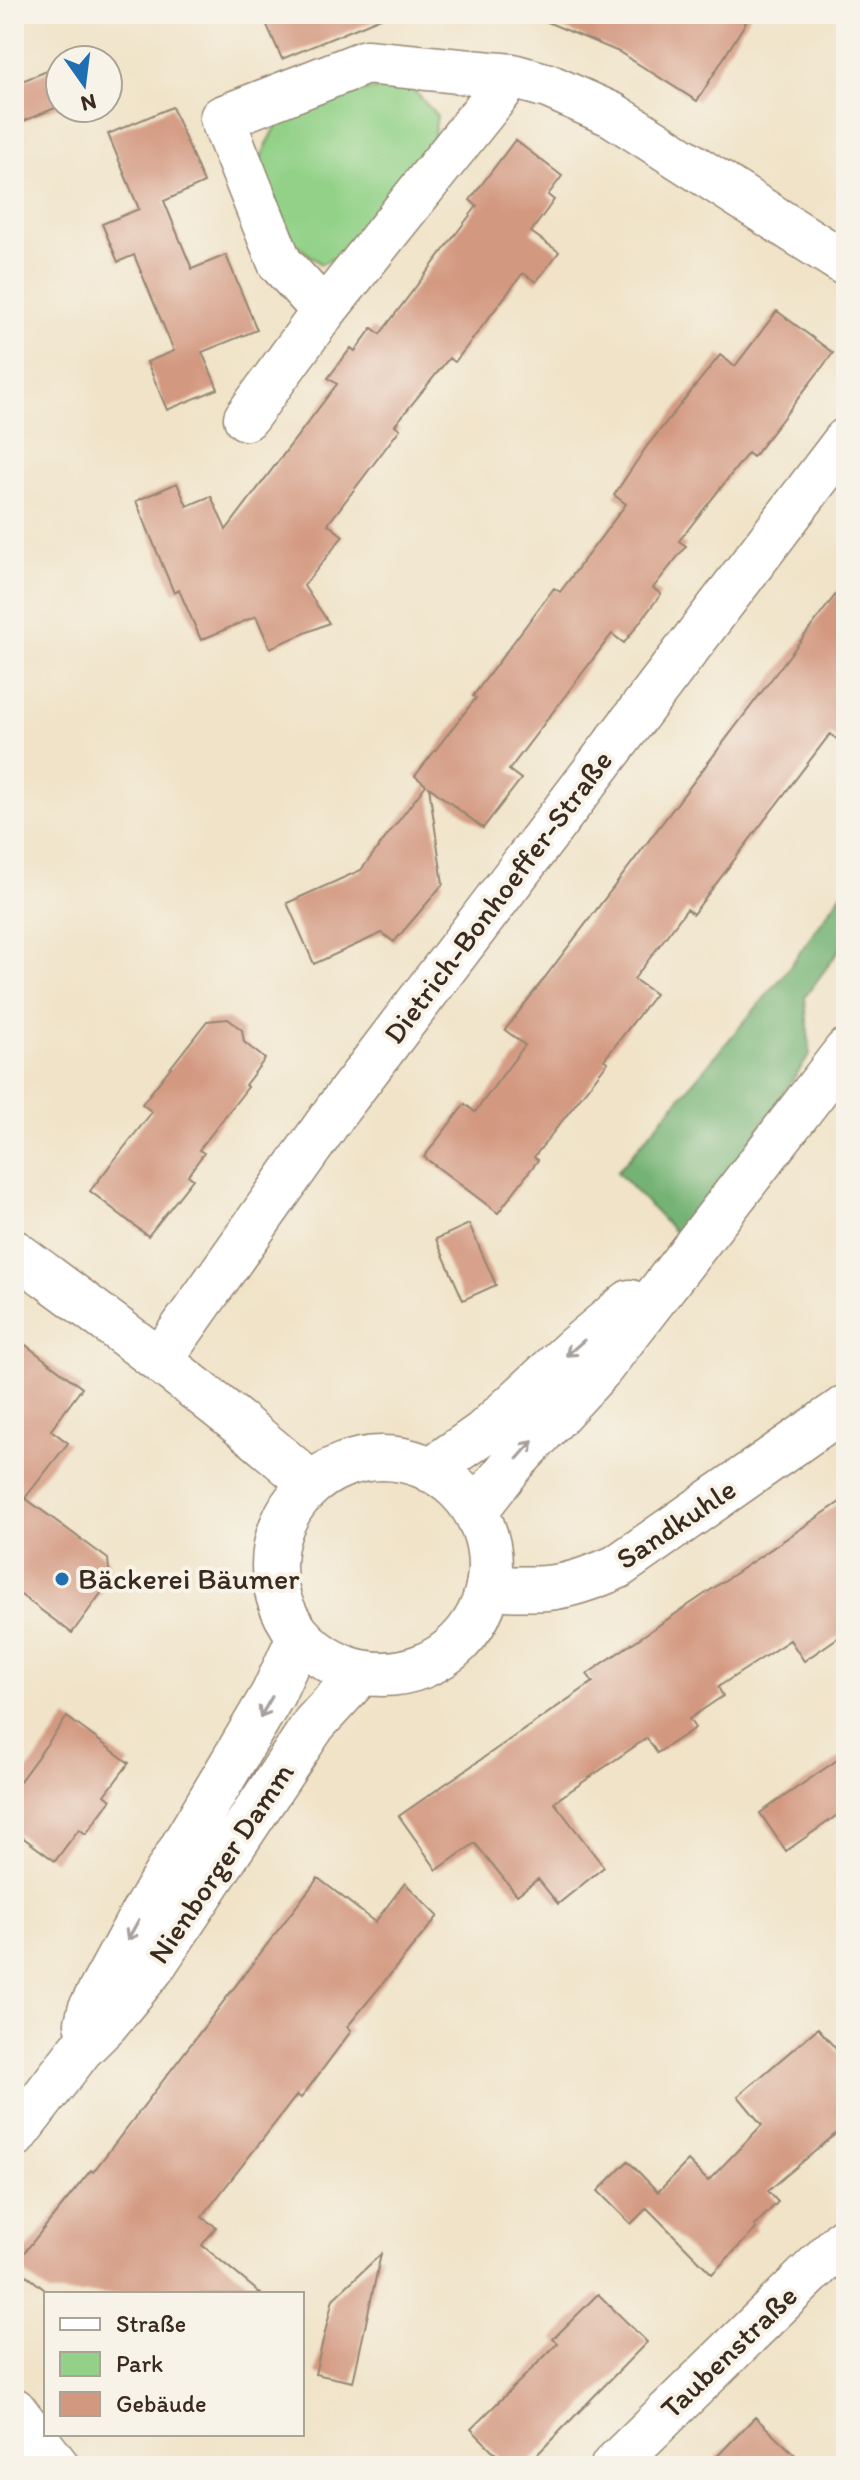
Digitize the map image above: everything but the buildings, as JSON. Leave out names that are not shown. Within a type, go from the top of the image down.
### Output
[{"type":"street","points":[[324,311],[280,263],[222,118],[366,62],[512,76],[548,86],[613,115],[846,264]]},
{"type":"street","points":[[246,418],[324,311],[512,76]]},
{"type":"street","name":"Dietrich-Bonhoeffer-Straße","points":[[160,1360],[336,1111],[846,440]]},
{"type":"street","points":[[476,1510],[514,1462],[601,1368],[846,1051]]},
{"type":"street","points":[[430,1470],[483,1433],[575,1348],[699,1243]]},
{"type":"street","points":[[14,1252],[160,1360],[310,1483]]},
{"type":"street","name":"Sandkuhle","points":[[488,1587],[550,1589],[580,1584],[617,1567],[846,1407]]},
{"type":"street","points":[[366,1459],[398,1460],[430,1470],[456,1482],[476,1510],[490,1560],[488,1587],[476,1619],[456,1646],[427,1665],[394,1675],[360,1674],[304,1644],[287,1621],[276,1594],[272,1565],[276,1536],[288,1510],[310,1483],[334,1469],[366,1459]]},
{"type":"street","name":"Nienborger Damm","points":[[80,2050],[90,2010],[107,1977],[273,1694],[299,1637]]},
{"type":"street","name":"Nienborger Damm","points":[[14,2136],[80,2050],[152,1968],[314,1724],[360,1674]]},
{"type":"street","name":"Taubenstraße","points":[[613,2466],[846,2238]]},
{"type":"street","points":[[14,2410],[57,2466]]},
{"type":"green space","points":[[412,88],[437,116],[432,147],[352,250],[321,264],[294,243],[259,161],[278,123],[365,90]]},
{"type":"green space","points":[[846,887],[846,941],[805,997],[810,1055],[682,1240],[617,1172],[783,976]]},
{"type":"place","name":"Bäckerei Bäumer","points":[[62,1579]]}]
